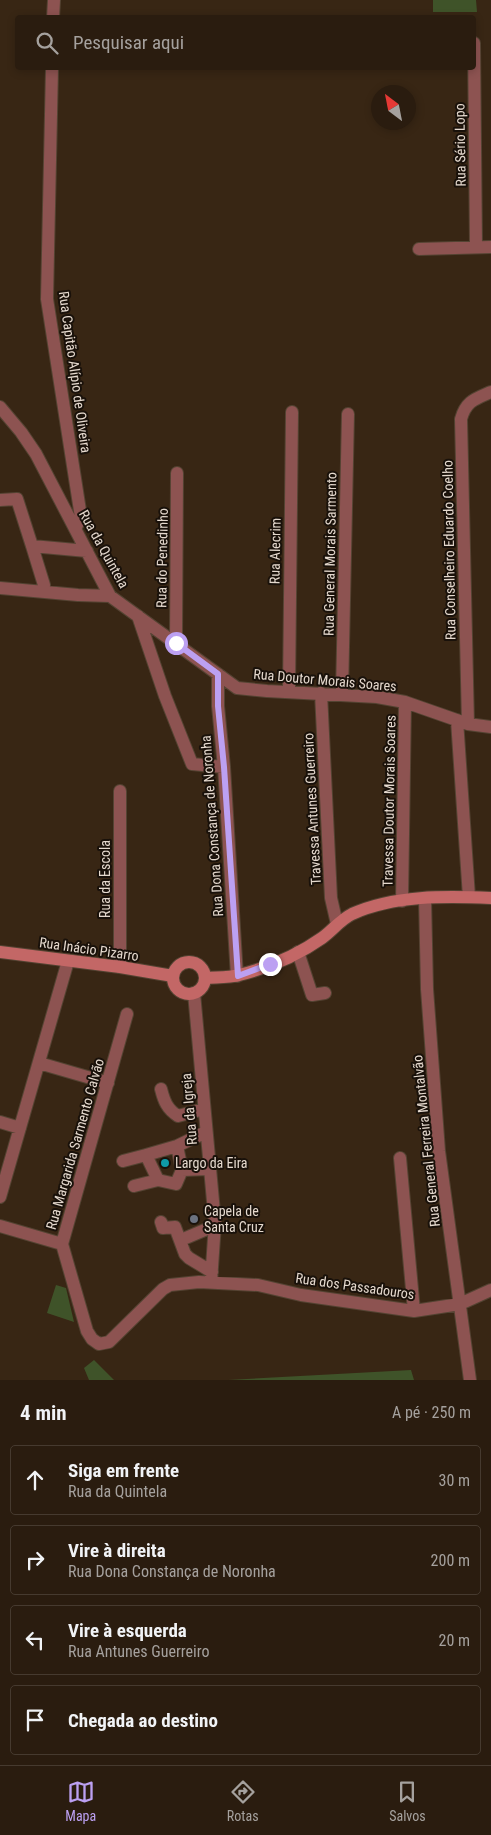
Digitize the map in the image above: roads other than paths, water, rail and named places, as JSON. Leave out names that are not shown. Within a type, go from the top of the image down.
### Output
[{"type":"main road","points":[[205,978],[238,976],[298,952],[323,937],[337,924],[351,915],[373,906],[425,898],[491,898]]},
{"type":"main road","name":"Rua Inácio Pizarro","points":[[0,952],[120,967],[173,976]]},
{"type":"main road","points":[[190,963],[202,969],[205,978],[202,988],[194,994],[190,994],[180,992],[175,985],[173,976],[181,965],[190,963]]},
{"type":"street","points":[[53,15],[54,0]]},
{"type":"street","name":"Rua Capitão Alípio de Oliveira","points":[[52,70],[47,299],[81,517],[76,529]]},
{"type":"street","name":"Rua Sério Lopo","points":[[474,70],[476,247]]},
{"type":"street","points":[[419,249],[491,247]]},
{"type":"street","name":"Rua Conselheiro Eduardo Coelho","points":[[469,897],[463,722],[461,420],[464,409],[472,401],[491,392]]},
{"type":"street","name":"Rua da Quintela","points":[[0,407],[36,454],[110,596],[218,674]]},
{"type":"street","name":"Rua Alecrim","points":[[289,691],[292,412]]},
{"type":"street","name":"Rua General Morais Sarmento","points":[[342,694],[348,414]]},
{"type":"street","name":"Rua do Penedinho","points":[[176,643],[177,473]]},
{"type":"street","points":[[0,500],[17,499],[44,585]]},
{"type":"street","points":[[32,546],[87,552]]},
{"type":"street","points":[[0,588],[110,596]]},
{"type":"street","points":[[138,616],[165,696],[192,764],[224,767]]},
{"type":"street","name":"Rua Doutor Morais Soares","points":[[218,674],[237,688],[377,697],[405,702],[463,722],[491,727]]},
{"type":"street","name":"Rua Dona Constança de Noronha","points":[[218,674],[218,706],[238,976]]},
{"type":"street","name":"Travessa Antunes Guerreiro","points":[[321,693],[331,898],[337,924]]},
{"type":"street","name":"Travessa Doutor Morais Soares","points":[[402,901],[405,702]]},
{"type":"street","name":"Rua da Escola","points":[[120,792],[120,967]]},
{"type":"street","name":"Rua General Ferreira Montalvão","points":[[425,898],[427,989],[439,1151],[470,1380]]},
{"type":"street","points":[[298,952],[312,996],[325,993]]},
{"type":"street","points":[[0,1196],[6,1156],[20,1128],[68,961]]},
{"type":"street","name":"Rua da Igreja","points":[[194,994],[214,1226],[212,1277]]},
{"type":"street","name":"Rua Margarida Sarmento Calvão","points":[[92,1339],[87,1331],[62,1244],[127,1014]]},
{"type":"street","points":[[39,1062],[108,1083]]},
{"type":"street","points":[[161,1089],[171,1112],[178,1116],[204,1108]]},
{"type":"street","points":[[0,1122],[20,1128]]},
{"type":"street","points":[[123,1161],[177,1146],[206,1132]]},
{"type":"street","points":[[134,1186],[158,1180],[176,1184],[182,1170],[177,1146]]},
{"type":"street","points":[[146,1155],[158,1180]]},
{"type":"street","points":[[400,1158],[414,1311]]},
{"type":"street","points":[[182,1170],[210,1169]]},
{"type":"street","points":[[161,1222],[163,1228],[175,1227],[185,1254],[212,1277]]},
{"type":"street","points":[[0,1226],[62,1244]]},
{"type":"street","points":[[181,1240],[214,1226]]},
{"type":"street","name":"Rua dos Passadouros","points":[[92,1339],[99,1344],[109,1342],[170,1285],[212,1277],[301,1295],[414,1311],[460,1304],[491,1290]]},
{"type":"place","name":"Largo da Eira","points":[[165,1163]]},
{"type":"place","name":"Capela de Santa Cruz","points":[[194,1219]]}]
